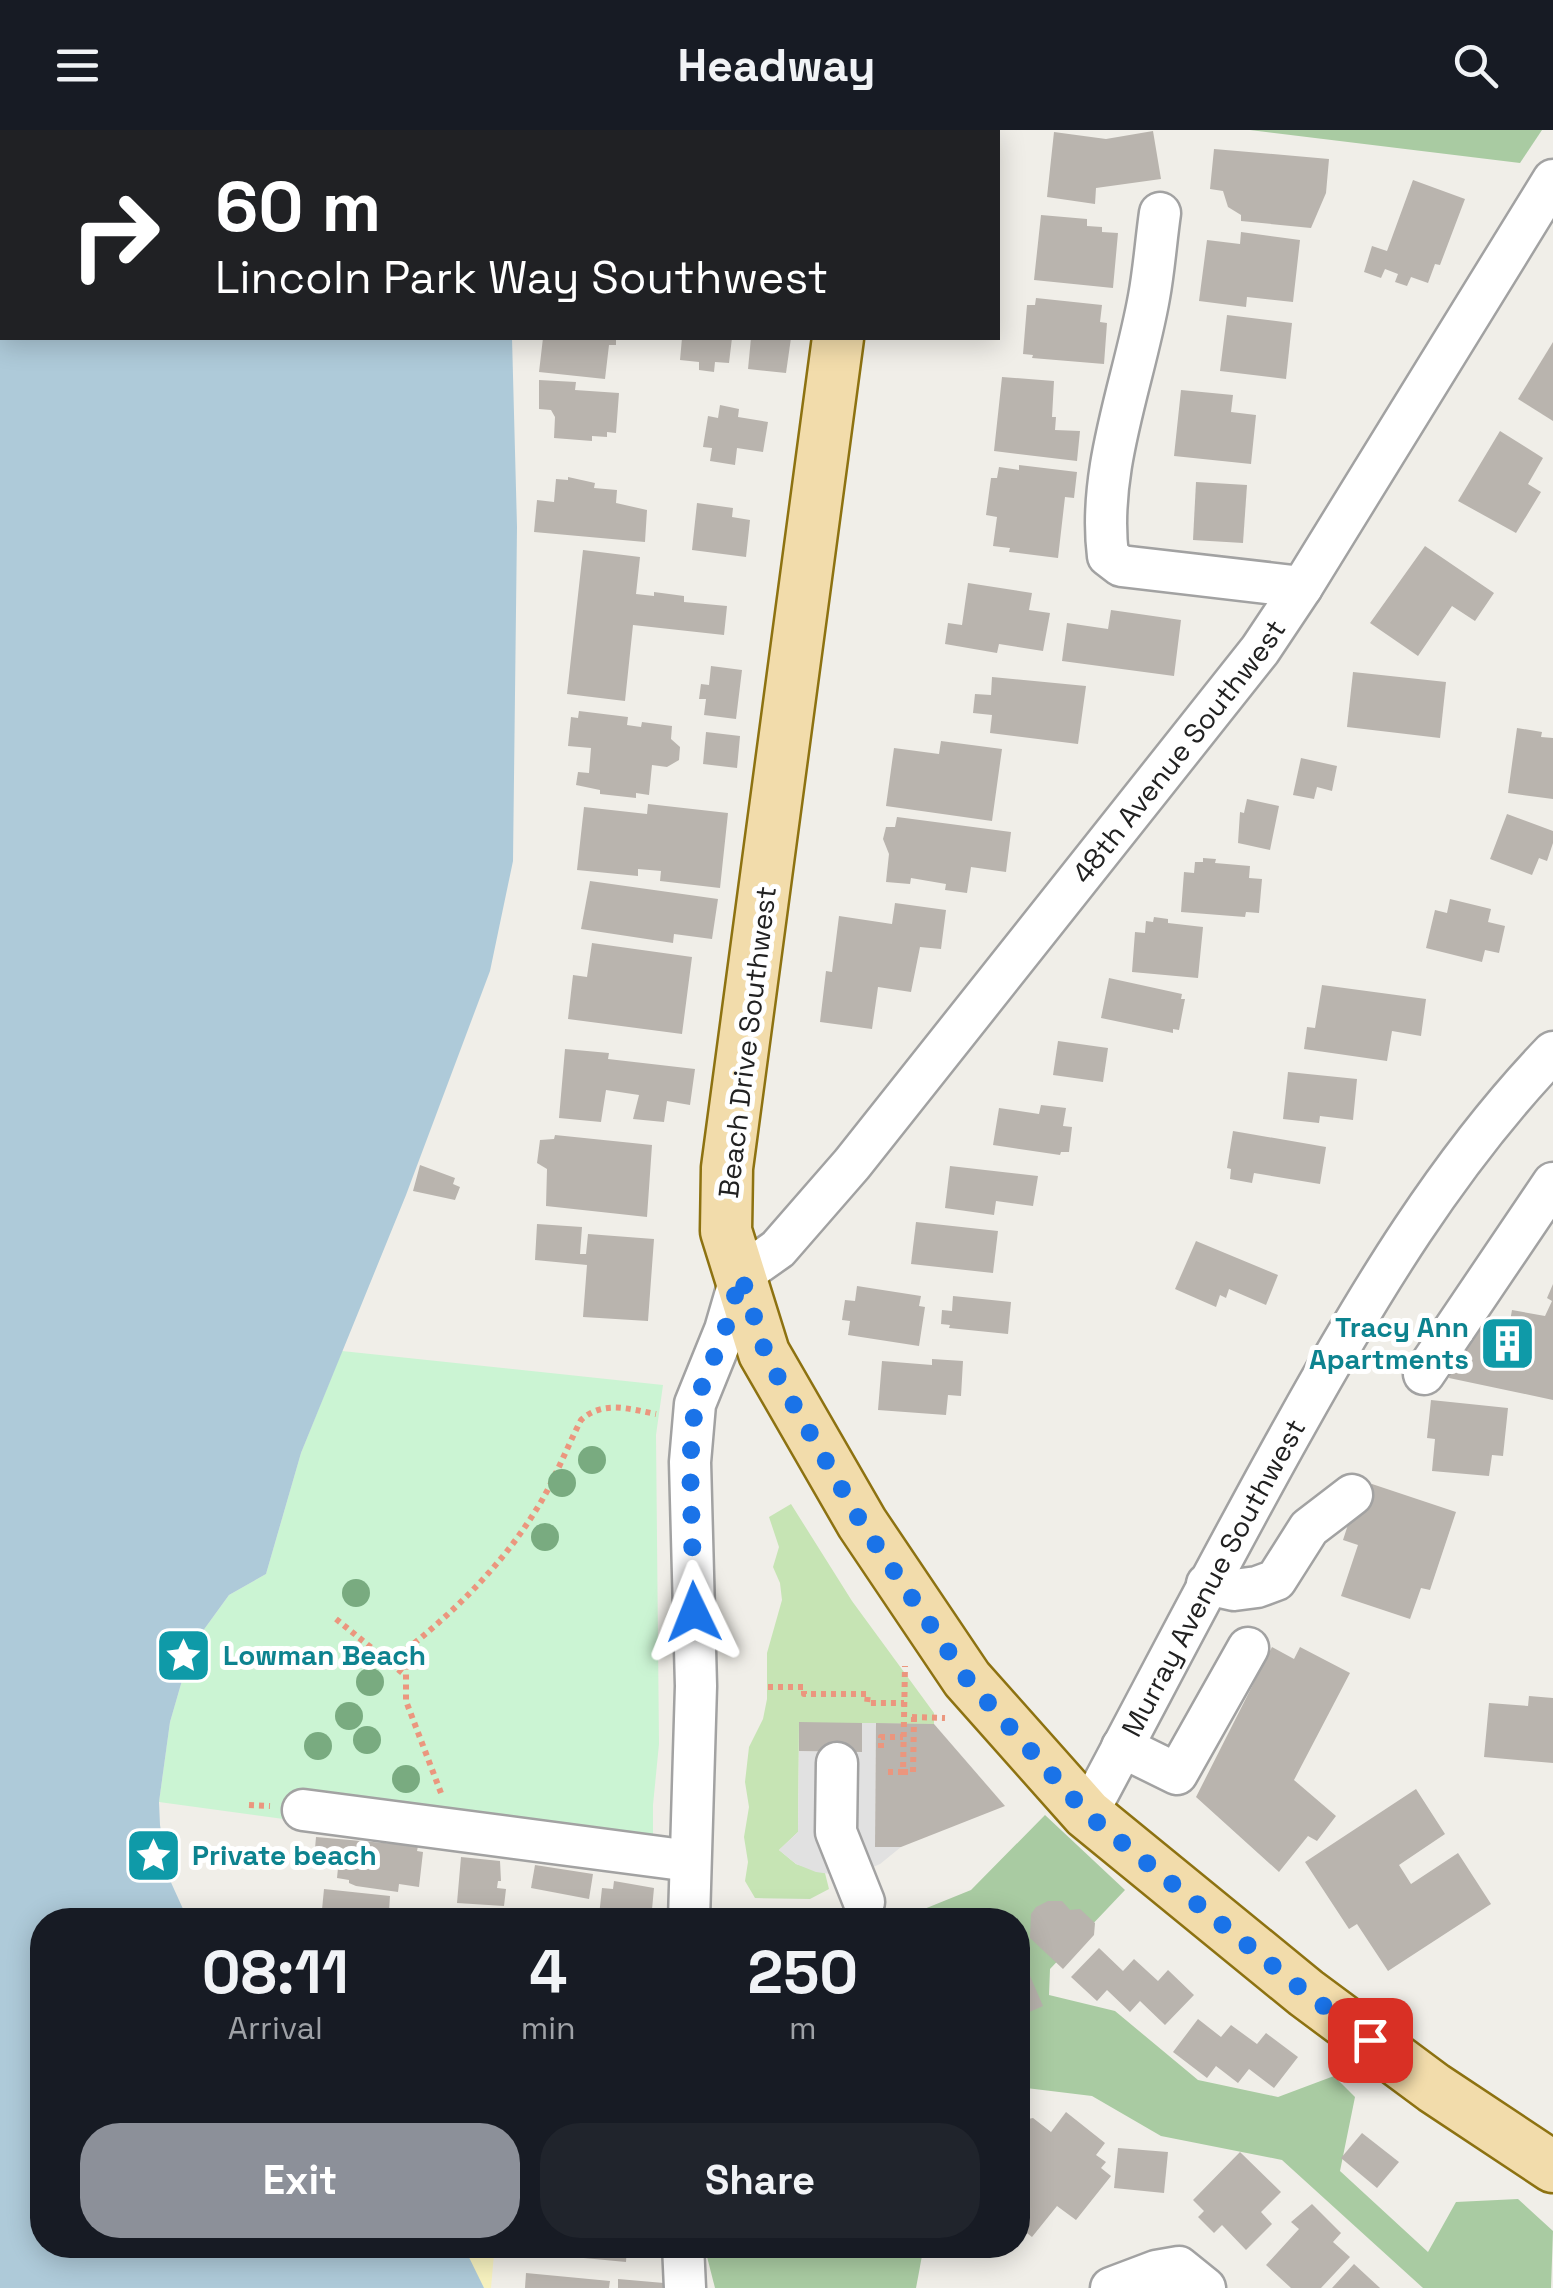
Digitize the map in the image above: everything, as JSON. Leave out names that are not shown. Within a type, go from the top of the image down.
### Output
[{"type":"main road","name":"Beach Drive Southwest","points":[[838,340],[726,1168],[726,1231],[764,1353],[862,1524],[967,1679],[1087,1814],[1306,1993],[1434,2088],[1553,2167]]},
{"type":"street","name":"48th Avenue Southwest","points":[[741,1275],[778,1249],[852,1164],[1260,650],[1553,180]]},
{"type":"street","points":[[1160,213],[1150,297],[1114,447],[1106,535],[1108,556],[1121,566],[1302,587]]},
{"type":"street","name":"Murray Avenue Southwest","points":[[1087,1814],[1207,1584],[1343,1340],[1433,1198],[1553,1052]]},
{"type":"street","points":[[1424,1374],[1553,1183]]},
{"type":"street","points":[[689,1908],[696,1686],[690,1462],[695,1404],[725,1330],[741,1275]]},
{"type":"street","points":[[1207,1584],[1234,1590],[1258,1588],[1276,1580],[1308,1528],[1352,1495]]},
{"type":"street","points":[[1122,1747],[1177,1774],[1248,1648]]},
{"type":"street","points":[[837,1763],[836,1832],[864,1902]]},
{"type":"street","points":[[303,1810],[690,1862]]},
{"type":"street","points":[[684,2258],[685,2288]]},
{"type":"street","points":[[1111,2288],[1179,2267],[1205,2288]]},
{"type":"path","points":[[458,1830],[406,1701],[406,1650],[453,1612],[494,1567],[537,1509],[581,1420],[593,1409],[613,1406],[664,1415]]},
{"type":"path","points":[[336,1619],[406,1676]]},
{"type":"path","points":[[903,1772],[905,1666]]},
{"type":"path","points":[[768,1687],[804,1688],[804,1694],[868,1694],[868,1703],[904,1704]]},
{"type":"path","points":[[904,1717],[946,1718]]},
{"type":"path","points":[[888,1772],[913,1772],[914,1717]]},
{"type":"path","points":[[881,1748],[881,1737],[904,1738]]},
{"type":"green space","points":[[1250,130],[1542,130],[1520,163]]},
{"type":"green space","points":[[342,1351],[663,1385],[656,1435],[659,1744],[653,1805],[653,1869],[159,1802],[170,1722],[192,1646],[229,1595],[266,1574],[301,1453]]},
{"type":"green space","points":[[791,1504],[852,1601],[934,1713],[934,1724],[799,1723],[798,1832],[779,1850],[796,1864],[825,1873],[829,1889],[810,1899],[755,1898],[745,1881],[748,1862],[744,1837],[749,1807],[745,1782],[749,1747],[763,1719],[767,1653],[782,1600],[773,1567],[779,1547],[769,1517]]},
{"type":"green space","points":[[1045,1815],[1125,1890],[1050,1969],[1049,1995],[1115,2011],[1198,2080],[1278,2097],[1334,2076],[1355,2097],[1340,2171],[1428,2252],[1456,2202],[1518,2199],[1553,2231],[1551,2288],[1423,2288],[1282,2160],[1161,2136],[1092,2096],[1030,2088],[1030,1908],[927,1908],[971,1890]]},
{"type":"green space","points":[[707,2258],[922,2258],[916,2288],[715,2288]]},
{"type":"sand","points":[[438,2258],[494,2258],[491,2288],[446,2288]]},
{"type":"shaded area","points":[[862,1723],[876,1723],[875,1846],[901,1847],[880,1864],[860,1873],[816,1872],[796,1864],[779,1850],[798,1832],[799,1751],[861,1752]]},
{"type":"water","points":[[0,340],[512,340],[517,527],[513,861],[490,971],[406,1195],[301,1453],[266,1574],[229,1595],[192,1646],[170,1722],[159,1802],[169,1878],[183,1908],[30,1908],[30,2258],[469,2258],[484,2288],[0,2288]]},
{"type":"building","points":[[1153,131],[1161,179],[1096,188],[1095,204],[1047,197],[1054,132],[1106,139]]},
{"type":"building","points":[[1214,149],[1329,159],[1326,193],[1311,228],[1241,221],[1241,215],[1228,207],[1223,191],[1210,189]]},
{"type":"building","points":[[1413,180],[1465,199],[1440,265],[1435,264],[1428,283],[1411,277],[1407,286],[1395,282],[1398,274],[1385,269],[1381,278],[1364,272],[1372,246],[1387,251]]},
{"type":"building","points":[[1041,215],[1087,219],[1087,226],[1118,233],[1113,288],[1034,280]]},
{"type":"building","points":[[1241,232],[1300,240],[1293,302],[1247,297],[1246,307],[1199,301],[1207,240],[1240,244]]},
{"type":"building","points":[[1036,298],[1102,305],[1100,322],[1107,323],[1104,364],[1023,354],[1027,305],[1035,305]]},
{"type":"building","points":[[1227,315],[1292,323],[1286,379],[1220,371]]},
{"type":"building","points":[[543,340],[616,340],[616,345],[609,345],[605,379],[539,372]]},
{"type":"building","points":[[682,340],[732,340],[729,363],[715,362],[714,372],[699,370],[699,362],[680,360]]},
{"type":"building","points":[[751,340],[791,340],[786,373],[748,369]]},
{"type":"building","points":[[1553,342],[1553,421],[1518,399]]},
{"type":"building","points":[[1002,377],[1054,381],[1055,430],[1080,431],[1077,461],[994,451]]},
{"type":"building","points":[[539,380],[576,382],[575,390],[619,393],[616,433],[592,436],[592,441],[554,438],[555,417],[551,410],[539,409]]},
{"type":"building","points":[[1181,390],[1233,395],[1231,412],[1256,415],[1251,464],[1174,456]]},
{"type":"building","points":[[720,405],[739,409],[738,417],[768,422],[763,452],[737,448],[735,465],[710,461],[712,448],[703,447],[708,416],[718,418]]},
{"type":"building","points":[[1500,431],[1543,458],[1528,484],[1541,492],[1516,533],[1458,501]]},
{"type":"building","points":[[1019,465],[1077,472],[1074,498],[1065,497],[1058,558],[993,546],[997,517],[986,515],[991,478],[997,478],[999,467],[1019,470]]},
{"type":"building","points":[[568,477],[595,483],[594,488],[617,490],[616,503],[647,510],[645,542],[534,532],[537,500],[554,502],[556,479]]},
{"type":"building","points":[[1196,482],[1247,485],[1243,543],[1193,540]]},
{"type":"building","points":[[697,503],[733,508],[732,517],[750,520],[746,557],[692,550]]},
{"type":"building","points":[[1425,546],[1494,593],[1475,621],[1452,606],[1418,656],[1370,623]]},
{"type":"building","points":[[583,550],[640,557],[636,594],[654,596],[654,592],[684,596],[684,602],[727,606],[724,635],[633,625],[625,701],[567,694]]},
{"type":"building","points":[[968,583],[1032,593],[1029,610],[1050,613],[1043,651],[999,644],[997,653],[945,644],[948,623],[962,625]]},
{"type":"building","points":[[1111,610],[1181,620],[1174,676],[1062,661],[1067,623],[1108,629]]},
{"type":"building","points":[[711,666],[742,670],[736,719],[704,715],[706,699],[699,699],[701,684],[709,685]]},
{"type":"building","points":[[1353,672],[1446,682],[1440,738],[1347,727]]},
{"type":"building","points":[[992,677],[1086,686],[1078,744],[990,733],[992,715],[973,713],[975,694],[991,695]]},
{"type":"building","points":[[579,711],[628,717],[627,725],[641,727],[642,722],[672,726],[671,739],[680,747],[679,760],[667,767],[652,765],[649,795],[636,793],[636,798],[600,794],[600,790],[576,785],[578,772],[589,773],[591,748],[568,746],[571,717],[578,718]]},
{"type":"building","points":[[1517,728],[1553,738],[1553,799],[1508,793]]},
{"type":"building","points":[[706,732],[740,736],[737,768],[703,764]]},
{"type":"building","points":[[941,741],[1002,749],[992,821],[886,806],[894,748],[939,754]]},
{"type":"building","points":[[1301,758],[1337,766],[1332,791],[1317,787],[1314,799],[1293,795]]},
{"type":"building","points":[[1247,799],[1279,806],[1270,850],[1238,843],[1240,812],[1244,813]]},
{"type":"building","points":[[648,804],[728,813],[720,888],[660,881],[661,871],[638,869],[638,876],[577,870],[584,807],[647,814]]},
{"type":"building","points":[[1507,814],[1553,831],[1547,861],[1539,858],[1532,875],[1490,859]]},
{"type":"building","points":[[897,817],[1011,832],[1006,872],[971,867],[967,893],[945,890],[946,884],[911,878],[910,884],[886,882],[889,854],[883,839],[886,827],[895,827]]},
{"type":"building","points":[[1203,858],[1250,866],[1249,878],[1262,879],[1259,913],[1246,912],[1245,917],[1181,912],[1184,872],[1194,873],[1195,862],[1203,862]]},
{"type":"building","points":[[590,881],[718,899],[712,939],[674,934],[673,943],[581,929]]},
{"type":"building","points":[[1450,899],[1491,909],[1488,922],[1505,926],[1499,953],[1485,950],[1482,962],[1426,948],[1435,910],[1447,913]]},
{"type":"building","points":[[895,903],[946,910],[941,949],[920,947],[911,992],[878,987],[872,1029],[820,1022],[826,971],[832,972],[839,916],[892,924]]},
{"type":"building","points":[[1154,917],[1168,919],[1168,923],[1203,927],[1198,978],[1132,972],[1135,932],[1145,933],[1146,921],[1153,922]]},
{"type":"building","points":[[592,943],[692,957],[682,1034],[568,1019],[573,975],[587,977]]},
{"type":"building","points":[[1109,978],[1182,994],[1181,999],[1185,999],[1179,1030],[1173,1029],[1173,1033],[1101,1018]]},
{"type":"building","points":[[1322,985],[1426,999],[1421,1036],[1392,1031],[1387,1061],[1304,1049],[1307,1027],[1315,1028]]},
{"type":"building","points":[[1058,1041],[1108,1048],[1103,1082],[1053,1075]]},
{"type":"building","points":[[565,1049],[609,1053],[608,1059],[695,1069],[690,1105],[667,1101],[664,1122],[633,1119],[639,1095],[606,1090],[601,1122],[559,1118]]},
{"type":"building","points":[[1288,1072],[1357,1079],[1353,1120],[1320,1116],[1319,1123],[1283,1119]]},
{"type":"building","points":[[1041,1105],[1066,1108],[1063,1126],[1072,1127],[1069,1152],[1060,1155],[993,1145],[999,1108],[1039,1114]]},
{"type":"building","points":[[1233,1131],[1326,1147],[1320,1184],[1254,1173],[1252,1183],[1230,1179],[1231,1169],[1227,1168]]},
{"type":"building","points":[[555,1135],[652,1145],[647,1217],[546,1206],[547,1169],[537,1163],[540,1140],[554,1139]]},
{"type":"building","points":[[420,1165],[455,1178],[453,1184],[460,1187],[455,1200],[413,1191]]},
{"type":"building","points":[[950,1166],[1038,1176],[1033,1206],[996,1201],[994,1215],[945,1208]]},
{"type":"building","points":[[916,1222],[998,1231],[993,1273],[911,1264]]},
{"type":"building","points":[[537,1224],[582,1227],[580,1254],[586,1254],[588,1234],[654,1239],[648,1321],[583,1317],[587,1265],[535,1260]]},
{"type":"building","points":[[1196,1241],[1278,1275],[1266,1305],[1229,1289],[1226,1298],[1220,1295],[1216,1307],[1175,1289]]},
{"type":"building","name":"Tracy Ann Apartments","points":[[1553,1284],[1553,1400],[1449,1378],[1453,1360],[1482,1316],[1510,1321],[1512,1310],[1545,1316],[1552,1301],[1547,1298]]},
{"type":"building","points":[[857,1286],[921,1296],[919,1306],[925,1307],[919,1346],[848,1335],[850,1321],[842,1320],[845,1300],[855,1301]]},
{"type":"building","points":[[953,1296],[1011,1302],[1008,1334],[941,1324],[942,1310],[952,1311]]},
{"type":"building","points":[[932,1359],[963,1361],[961,1396],[948,1395],[946,1415],[878,1410],[882,1361],[932,1365]]},
{"type":"building","points":[[1431,1400],[1508,1408],[1503,1456],[1492,1455],[1489,1476],[1432,1471],[1435,1439],[1427,1438]]},
{"type":"building","points":[[1372,1484],[1456,1512],[1430,1590],[1421,1588],[1410,1619],[1341,1596],[1358,1545],[1343,1540],[1357,1497],[1367,1500]]},
{"type":"building","points":[[1272,1647],[1294,1659],[1300,1647],[1350,1673],[1294,1780],[1336,1816],[1317,1841],[1308,1836],[1279,1872],[1196,1797]]},
{"type":"building","points":[[1529,1696],[1553,1698],[1553,1763],[1484,1757],[1489,1703],[1528,1706]]},
{"type":"building","points":[[799,1722],[862,1723],[862,1752],[799,1751]]},
{"type":"building","points":[[876,1723],[934,1724],[1005,1806],[901,1847],[875,1847]]},
{"type":"building","points":[[1416,1789],[1445,1834],[1399,1865],[1411,1884],[1458,1853],[1491,1904],[1388,1971],[1357,1924],[1349,1929],[1305,1862]]},
{"type":"building","points":[[316,1837],[418,1846],[417,1851],[423,1852],[419,1887],[399,1884],[398,1892],[356,1886],[337,1878],[338,1868],[319,1865],[320,1860],[314,1860]]},
{"type":"building","points":[[461,1857],[500,1861],[501,1881],[497,1888],[506,1889],[504,1906],[457,1903]]},
{"type":"building","points":[[535,1865],[593,1874],[589,1899],[531,1888]]},
{"type":"building","points":[[614,1881],[654,1888],[652,1908],[600,1908],[602,1888],[613,1889]]},
{"type":"building","points":[[324,1889],[390,1896],[389,1908],[322,1908]]},
{"type":"building","points":[[1048,1901],[1062,1901],[1070,1910],[1080,1909],[1095,1923],[1094,1935],[1063,1969],[1030,1938],[1031,1914]]},
{"type":"building","points":[[1099,1948],[1123,1971],[1134,1959],[1158,1981],[1168,1970],[1194,1995],[1165,2025],[1140,2001],[1130,2012],[1107,1990],[1097,2001],[1071,1977]]},
{"type":"building","points":[[1030,1976],[1043,2006],[1030,2012]]},
{"type":"building","points":[[1198,2019],[1221,2037],[1231,2025],[1257,2044],[1266,2033],[1298,2057],[1274,2088],[1249,2069],[1238,2083],[1216,2066],[1207,2078],[1173,2052]]},
{"type":"building","points":[[1066,2112],[1105,2143],[1096,2155],[1106,2162],[1101,2168],[1111,2176],[1076,2220],[1057,2206],[1032,2237],[1030,2119],[1051,2132]]},
{"type":"building","points":[[1362,2133],[1399,2162],[1377,2188],[1341,2158]]},
{"type":"building","points":[[1118,2148],[1168,2152],[1164,2193],[1114,2188]]},
{"type":"building","points":[[1240,2152],[1281,2192],[1261,2212],[1272,2224],[1246,2250],[1222,2225],[1214,2233],[1198,2217],[1204,2211],[1193,2200]]},
{"type":"building","points":[[1312,2204],[1341,2233],[1333,2242],[1350,2257],[1321,2288],[1291,2288],[1266,2265],[1299,2229],[1291,2222]]},
{"type":"building","points":[[584,2258],[626,2258],[626,2262]]},
{"type":"building","points":[[1354,2264],[1380,2288],[1332,2288]]},
{"type":"building","points":[[526,2273],[610,2281],[609,2288],[525,2288]]},
{"type":"building","points":[[618,2279],[664,2283],[664,2288],[618,2288]]},
{"type":"place","name":"Tracy Ann Apartments","points":[[1508,1343]]},
{"type":"place","name":"Lowman Beach","points":[[184,1655]]},
{"type":"place","name":"Private beach","points":[[153,1855]]},
{"type":"route","points":[[694,1612],[690,1462],[695,1404],[725,1330],[741,1275],[764,1353],[862,1524],[967,1679],[1087,1814],[1306,1993],[1370,2040]]}]
